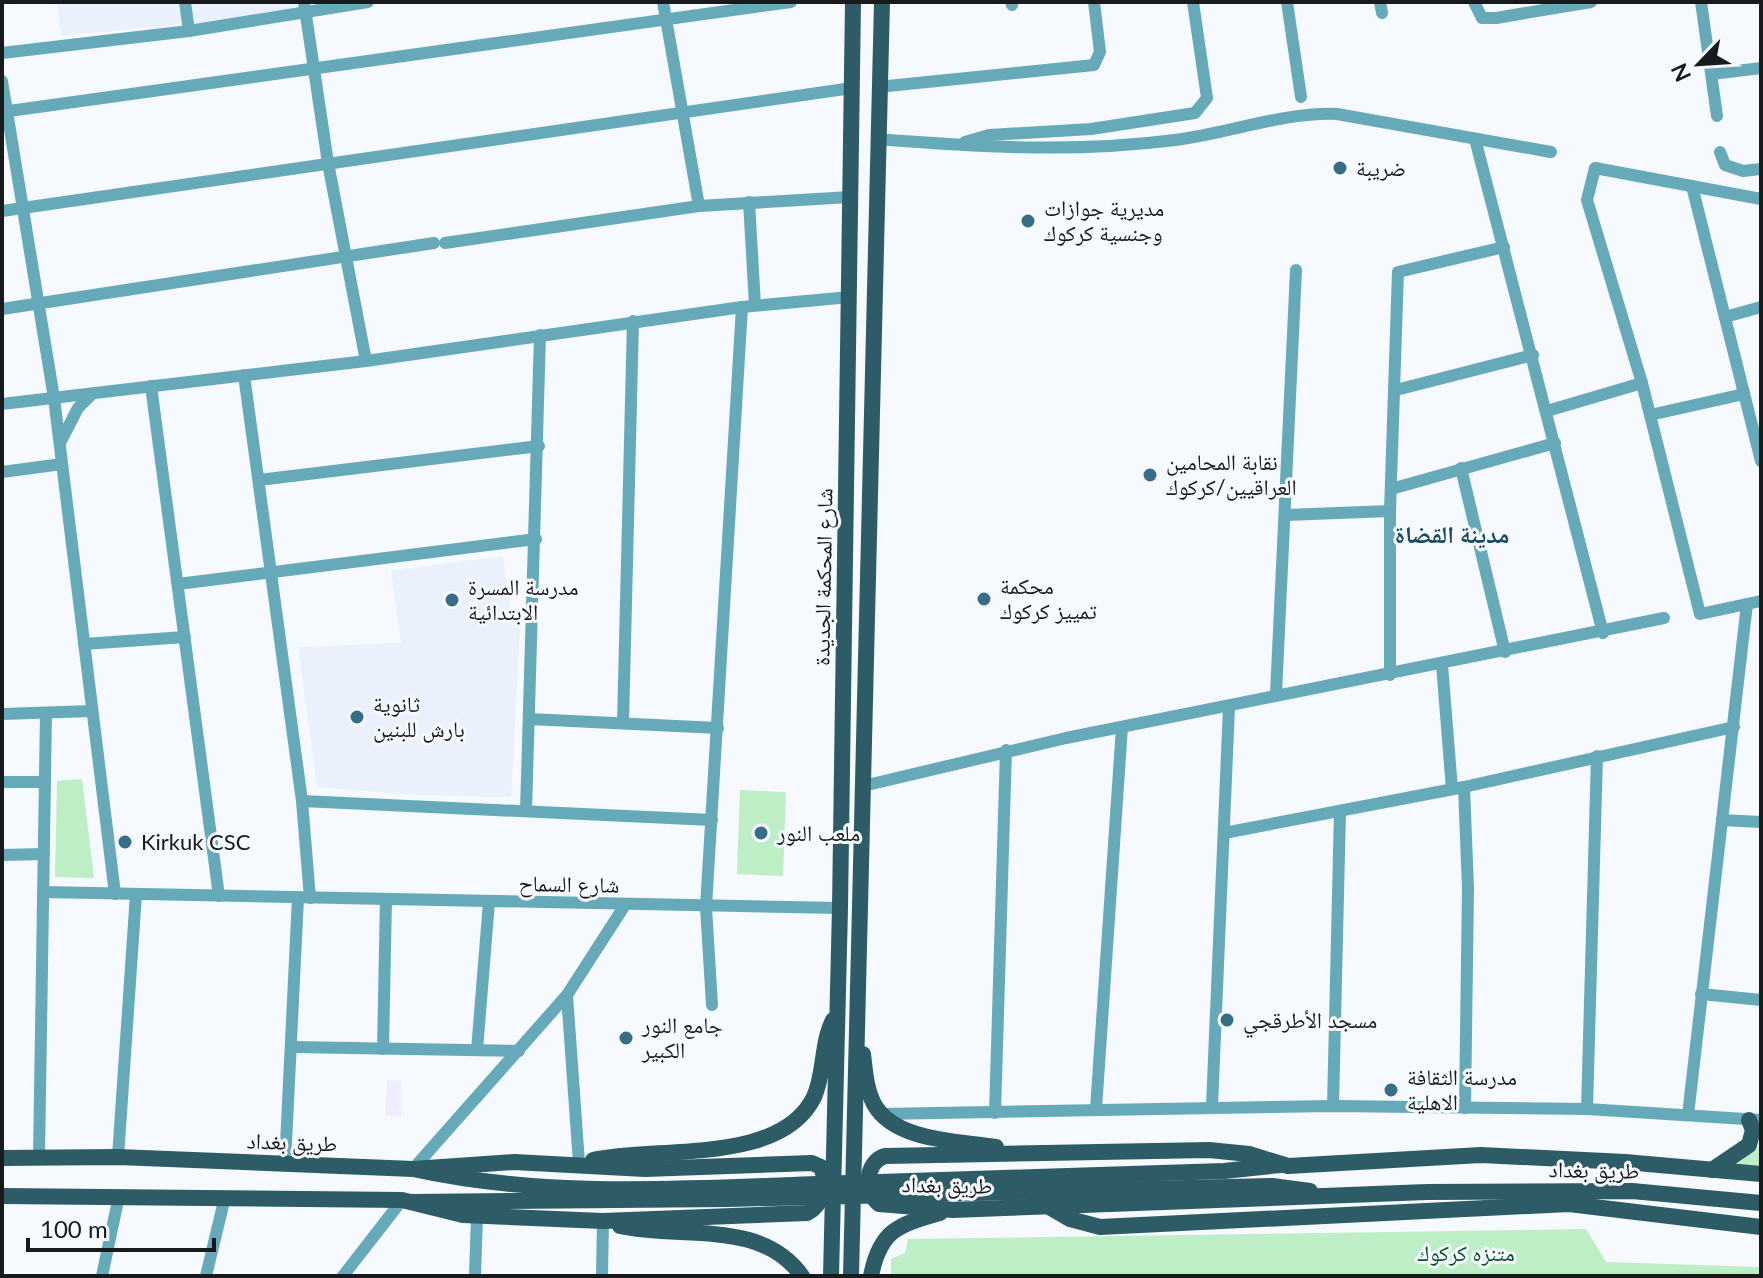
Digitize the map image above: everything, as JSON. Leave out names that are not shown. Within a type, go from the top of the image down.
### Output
[{"type":"main road","name":"شارع المحكمة الجديدة","points":[[831,1276],[840,908],[853,2]]},
{"type":"main road","name":"شارع المحكمة الجديدة","points":[[851,1276],[875,395],[877,139],[882,2]]},
{"type":"main road","points":[[579,1163],[635,1153],[752,1144],[783,1132],[814,1097],[823,1046],[837,1011]]},
{"type":"main road","points":[[856,1012],[871,1097],[881,1114],[892,1123],[914,1131],[1017,1151]]},
{"type":"main road","points":[[1712,1170],[1749,1145],[1755,1120]]},
{"type":"main road","name":"طريق بغداد","points":[[1761,1174],[1481,1155],[1280,1165],[1249,1154],[1209,1150],[1017,1151],[968,1156],[885,1156],[871,1165],[871,1193],[879,1204],[953,1210],[1401,1193],[1632,1191],[1761,1203]]},
{"type":"main road","name":"طريق بغداد","points":[[2,1158],[118,1157],[413,1169],[501,1162],[579,1163],[645,1169],[812,1163],[823,1171],[821,1201],[807,1213],[603,1221],[477,1216],[437,1210],[407,1201],[2,1196]]},
{"type":"main road","points":[[413,1169],[463,1180],[521,1185],[642,1188],[1209,1172],[1280,1165]]},
{"type":"main road","points":[[407,1201],[727,1199],[1272,1186],[1330,1196]]},
{"type":"main road","points":[[1401,1193],[1409,1212]]},
{"type":"main road","points":[[1050,1207],[1070,1219],[1100,1227],[1569,1204],[1761,1227]]},
{"type":"main road","points":[[871,1276],[880,1248],[891,1231],[953,1210]]},
{"type":"main road","points":[[603,1221],[646,1230],[759,1241],[780,1251],[802,1276]]},
{"type":"street","points":[[185,2],[189,31]]},
{"type":"street","points":[[2,53],[189,31],[305,8],[368,2]]},
{"type":"street","points":[[663,2],[699,206]]},
{"type":"street","points":[[4,112],[791,2]]},
{"type":"street","points":[[878,87],[1094,65],[1100,52],[1094,2]]},
{"type":"street","points":[[956,145],[989,135],[1091,129],[1195,113],[1207,98],[1193,2]]},
{"type":"street","points":[[1287,2],[1301,97]]},
{"type":"street","points":[[1474,2],[1482,18],[1496,18],[1591,2]]},
{"type":"street","points":[[1701,2],[1717,116]]},
{"type":"street","points":[[305,8],[328,163],[366,361]]},
{"type":"street","points":[[1712,74],[1761,68]]},
{"type":"street","points":[[2,81],[4,112],[24,208],[54,398],[115,894]]},
{"type":"street","points":[[2,211],[852,88]]},
{"type":"street","points":[[877,139],[1029,150],[1104,147],[1236,131],[1306,113],[1337,114],[1551,152]]},
{"type":"street","points":[[1475,139],[1603,633]]},
{"type":"street","points":[[1720,152],[1725,165],[1743,171],[1761,169]]},
{"type":"street","points":[[1761,199],[1595,168],[1587,200],[1642,383],[1700,614],[1761,601]]},
{"type":"street","points":[[1692,186],[1744,394],[1754,407],[1761,461]]},
{"type":"street","points":[[2,309],[344,255],[699,206],[850,197]]},
{"type":"street","points":[[712,1005],[706,907],[748,306],[749,202]]},
{"type":"street","points":[[1390,675],[1390,511],[1398,272],[1504,247]]},
{"type":"street","points":[[1276,694],[1296,270]]},
{"type":"street","points":[[2,404],[366,361],[748,306],[850,297]]},
{"type":"street","points":[[1725,317],[1761,307]]},
{"type":"street","points":[[623,723],[633,321]]},
{"type":"street","points":[[526,811],[540,335]]},
{"type":"street","points":[[1396,390],[1533,355]]},
{"type":"street","points":[[244,375],[302,801],[304,898],[285,1164]]},
{"type":"street","points":[[1547,411],[1642,383]]},
{"type":"street","points":[[151,386],[219,896]]},
{"type":"street","points":[[60,444],[73,417],[92,394]]},
{"type":"street","points":[[1650,415],[1744,394]]},
{"type":"street","points":[[1391,489],[1555,443]]},
{"type":"street","points":[[259,480],[539,446]]},
{"type":"street","points":[[2,472],[62,464]]},
{"type":"street","points":[[1461,468],[1505,652]]},
{"type":"street","points":[[1286,515],[1390,511]]},
{"type":"street","points":[[178,584],[536,539]]},
{"type":"street","points":[[1688,1115],[1747,604]]},
{"type":"street","points":[[863,786],[1006,750],[1229,707],[1276,694],[1603,633],[1664,618]]},
{"type":"street","points":[[84,644],[185,637]]},
{"type":"street","points":[[1442,665],[1468,888],[1465,1108]]},
{"type":"street","points":[[1212,1106],[1229,707]]},
{"type":"street","points":[[2,714],[92,711]]},
{"type":"street","points":[[39,1157],[46,713]]},
{"type":"street","points":[[529,719],[718,728]]},
{"type":"street","points":[[1096,1109],[1122,727]]},
{"type":"street","points":[[1224,833],[1458,788],[1734,727]]},
{"type":"street","points":[[995,1113],[1006,750]]},
{"type":"street","points":[[1587,1109],[1597,756]]},
{"type":"street","points":[[2,782],[45,782]]},
{"type":"street","points":[[302,801],[712,820]]},
{"type":"street","points":[[1333,1106],[1340,811]]},
{"type":"street","points":[[1722,820],[1761,822]]},
{"type":"street","points":[[2,855],[44,854]]},
{"type":"street","name":"شارع السماح","points":[[43,892],[840,908]]},
{"type":"street","points":[[118,1157],[136,894]]},
{"type":"street","points":[[383,1049],[386,899]]},
{"type":"street","points":[[477,1050],[489,902]]},
{"type":"street","points":[[413,1169],[567,995],[625,905]]},
{"type":"street","points":[[1701,994],[1761,1000]]},
{"type":"street","points":[[567,995],[579,1163]]},
{"type":"street","points":[[292,1047],[519,1051]]},
{"type":"street","points":[[881,1114],[1333,1106],[1587,1109],[1755,1120]]},
{"type":"street","points":[[102,1276],[119,1196]]},
{"type":"street","points":[[206,1276],[225,1197]]},
{"type":"street","points":[[343,1276],[407,1201]]},
{"type":"street","points":[[475,1276],[477,1216]]},
{"type":"street","points":[[602,1276],[603,1221]]},
{"type":"shaded area","points":[[57,2],[179,2],[181,24],[61,36]]},
{"type":"shaded area","points":[[192,2],[294,2],[294,12],[194,24]]},
{"type":"shaded area","points":[[503,556],[513,628],[520,628],[511,797],[413,795],[317,787],[298,647],[401,643],[391,571]]},
{"type":"shaded area","points":[[387,1080],[401,1081],[401,1117],[385,1115]]},
{"type":"green space","points":[[82,779],[94,878],[55,877],[57,781]]},
{"type":"green space","name":"ملعب النور","points":[[740,790],[786,792],[783,876],[737,874]]},
{"type":"green space","points":[[1761,1145],[1761,1167],[1733,1164]]},
{"type":"green space","name":"متنزه كركوك","points":[[1586,1229],[1606,1262],[1761,1267],[1761,1276],[891,1276],[891,1259],[905,1253],[908,1239]]},
{"type":"place","name":"ضريبة","points":[[1340,168]]},
{"type":"place","name":"مديرية جوازات وجنسية كركوك","points":[[1028,221]]},
{"type":"place","name":"نقابة المحامين العراقيين/كركوك","points":[[1150,475]]},
{"type":"place","name":"محكمة تمييز كركوك","points":[[984,599]]},
{"type":"place","name":"مدرسة المسرة الابتدائية","points":[[452,600]]},
{"type":"place","name":"ثانوية بارش للبنين","points":[[357,717]]},
{"type":"place","name":"ملعب النور","points":[[761,833]]},
{"type":"place","name":"Kirkuk CSC","points":[[125,842]]},
{"type":"place","name":"مسجد الأطرقجي","points":[[1227,1020]]},
{"type":"place","name":"جامع النور الكبير","points":[[626,1038]]},
{"type":"place","name":"مدرسة الثقافة الاهلية","points":[[1391,1090]]},
{"type":"district","name":"مدينة القضاة","points":[[1452,535]]}]
